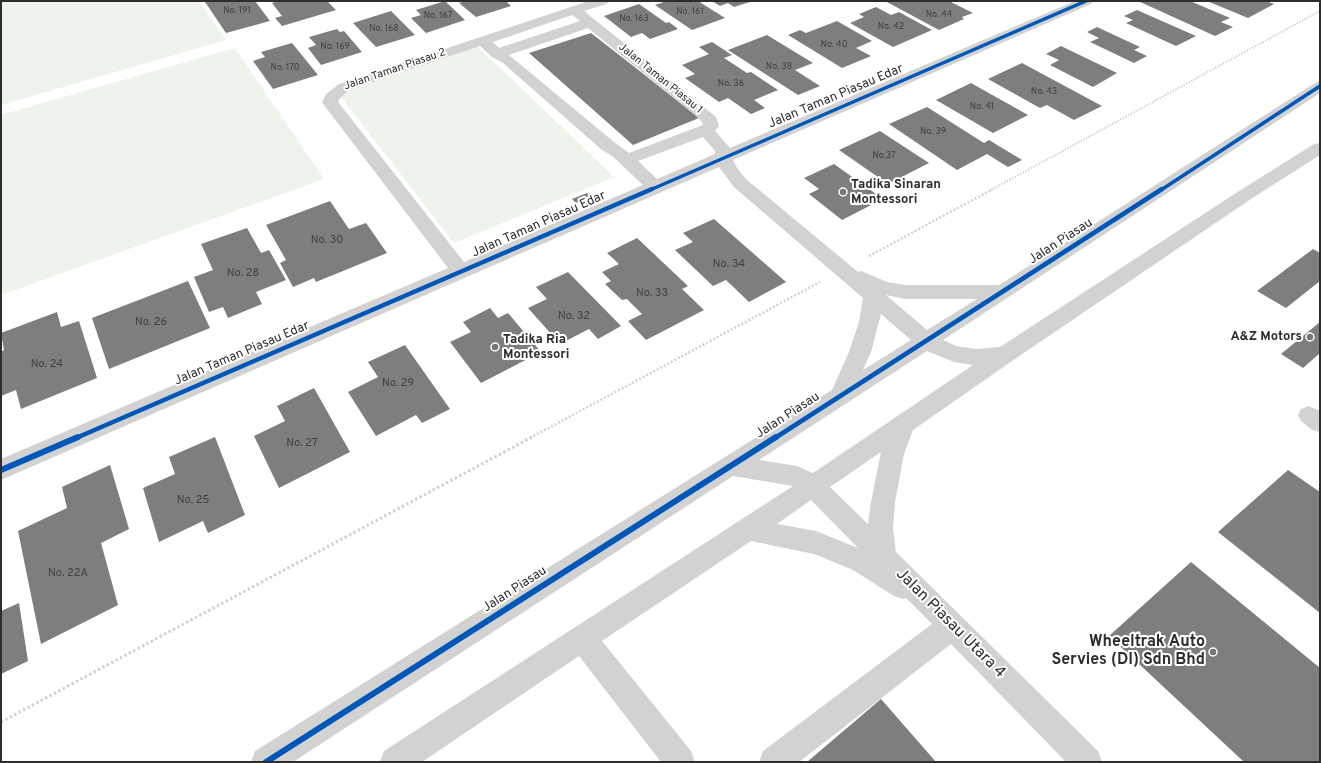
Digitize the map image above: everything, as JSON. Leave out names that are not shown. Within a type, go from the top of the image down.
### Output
[{"type":"street","name":"Jalan Taman Piasau 2","points":[[462,271],[330,102],[334,94],[344,87],[602,1]]},
{"type":"street","name":"Jalan Taman Piasau Edar","points":[[1,470],[1086,1]]},
{"type":"street","name":"Jalan Taman Piasau 1","points":[[574,10],[710,120],[711,126],[706,130],[722,150],[724,158]]},
{"type":"street","points":[[497,54],[589,23]]},
{"type":"street","points":[[482,40],[497,54],[508,60],[626,160],[655,187]]},
{"type":"street","name":"Jalan Piasau","points":[[266,762],[1003,292],[1320,86]]},
{"type":"street","points":[[626,160],[706,130]]},
{"type":"street","points":[[395,762],[813,486],[1004,355],[1320,148]]},
{"type":"street","points":[[724,158],[729,170],[740,183],[926,341],[954,354],[976,357],[1004,355]]},
{"type":"street","points":[[844,270],[883,288],[905,292],[1003,292]]},
{"type":"street","points":[[841,395],[860,352],[873,296]]},
{"type":"street","points":[[878,551],[883,502],[892,454],[904,423]]},
{"type":"street","name":"Jalan Piasau Utara 4","points":[[731,466],[796,476],[813,486],[1087,762]]},
{"type":"street","points":[[748,529],[816,543],[862,562],[930,604]]},
{"type":"street","points":[[774,762],[952,626]]},
{"type":"street","points":[[582,638],[674,755]]},
{"type":"path","points":[[1,722],[844,270],[1320,11]]},
{"type":"shaded area","points":[[1,1],[199,1],[226,40],[1,105]]},
{"type":"shaded area","points":[[474,43],[614,177],[454,243],[334,88]]},
{"type":"shaded area","points":[[235,48],[324,179],[1,295],[1,115]]},
{"type":"building","points":[[255,1],[270,21],[226,33],[205,2]]},
{"type":"building","points":[[278,1],[327,1],[336,10],[282,26],[275,18],[282,16],[272,3]]},
{"type":"building","points":[[445,1],[465,20],[426,33],[411,18],[421,15],[416,10]]},
{"type":"building","points":[[466,1],[506,1],[511,6],[476,17],[459,3]]},
{"type":"building","points":[[667,1],[698,1],[725,18],[692,30],[655,5]]},
{"type":"building","points":[[712,1],[753,1],[734,7],[728,3],[720,6]]},
{"type":"building","points":[[885,1],[949,1],[973,13],[962,17],[964,19],[939,30]]},
{"type":"building","points":[[1138,1],[1190,1],[1230,18],[1221,22],[1233,27],[1215,36]]},
{"type":"building","points":[[1207,1],[1266,1],[1274,4],[1248,18]]},
{"type":"building","points":[[639,4],[666,23],[669,22],[678,29],[650,39],[642,33],[631,37],[604,16]]},
{"type":"building","points":[[876,7],[891,15],[899,12],[932,30],[893,47],[850,23],[864,17],[859,14]]},
{"type":"building","points":[[1137,10],[1196,36],[1176,46],[1126,23],[1133,20],[1124,16]]},
{"type":"building","points":[[391,11],[415,35],[376,47],[353,23]]},
{"type":"building","points":[[837,21],[872,41],[856,48],[871,56],[842,68],[788,35],[800,30],[806,33]]},
{"type":"building","points":[[1097,27],[1140,47],[1134,50],[1147,56],[1134,63],[1090,42],[1099,38],[1087,32]]},
{"type":"building","points":[[337,29],[340,32],[344,31],[362,52],[321,65],[308,48],[316,45],[309,37]]},
{"type":"building","points":[[591,33],[699,118],[633,145],[529,53]]},
{"type":"building","points":[[767,35],[813,63],[795,70],[820,86],[798,95],[728,50]]},
{"type":"building","points":[[712,42],[732,55],[724,58],[747,73],[751,72],[778,90],[754,100],[765,108],[751,114],[728,98],[719,102],[685,78],[695,74],[682,65],[709,54],[699,47]]},
{"type":"building","points":[[292,43],[318,75],[273,89],[253,61],[265,57],[261,52]]},
{"type":"building","points":[[1061,46],[1117,73],[1093,87],[1050,65],[1059,60],[1046,54]]},
{"type":"building","points":[[1022,63],[1102,106],[1074,120],[1047,105],[1040,108],[988,79]]},
{"type":"building","points":[[971,83],[1028,115],[993,133],[936,100]]},
{"type":"building","points":[[927,107],[984,143],[989,140],[1022,160],[1008,167],[987,154],[957,170],[889,124]]},
{"type":"building","points":[[880,131],[929,163],[888,184],[839,150]]},
{"type":"building","name":"Tadika Sinaran Montessori","points":[[834,164],[883,199],[842,220],[809,194],[819,189],[804,178]]},
{"type":"building","points":[[587,193],[591,197],[576,203],[572,199]]},
{"type":"building","points":[[330,201],[349,229],[366,223],[387,253],[316,282],[314,278],[293,287],[280,263],[286,260],[266,225]]},
{"type":"building","points":[[714,219],[786,282],[749,302],[726,280],[713,286],[675,250],[693,242],[683,233]]},
{"type":"building","points":[[247,228],[261,253],[269,250],[286,280],[256,292],[262,304],[228,318],[223,307],[209,312],[194,277],[213,270],[201,244]]},
{"type":"building","points":[[637,238],[688,286],[682,289],[704,310],[646,340],[628,321],[642,314],[627,299],[622,300],[605,284],[611,281],[602,272],[619,264],[607,253]]},
{"type":"building","points":[[1313,249],[1320,253],[1320,281],[1286,308],[1257,291]]},
{"type":"building","points":[[568,272],[621,326],[598,339],[589,329],[560,344],[528,308],[547,299],[536,287]]},
{"type":"building","points":[[188,281],[210,328],[109,369],[92,318]]},
{"type":"building","name":"Tadika Ria Montessori","points":[[490,308],[498,318],[508,313],[541,352],[481,383],[450,342],[471,332],[463,322]]},
{"type":"building","points":[[57,312],[61,327],[79,321],[97,378],[21,409],[16,390],[1,396],[1,352],[4,350],[1,333]]},
{"type":"building","name":"A&Z Motors","points":[[1320,322],[1320,353],[1303,368],[1281,354]]},
{"type":"building","points":[[405,345],[450,409],[422,423],[416,415],[376,436],[348,392],[378,377],[368,362]]},
{"type":"building","points":[[314,388],[350,452],[279,488],[254,436],[285,421],[277,406]]},
{"type":"building","points":[[215,437],[245,515],[208,533],[203,521],[159,542],[143,488],[175,474],[169,457]]},
{"type":"building","points":[[110,465],[129,529],[101,543],[118,605],[41,644],[18,531],[67,508],[62,487]]},
{"type":"building","points":[[1288,470],[1320,492],[1320,613],[1218,532]]},
{"type":"building","name":"Wheeltrak Auto Servies (DI) Sdn Bhd","points":[[1191,562],[1320,668],[1320,762],[1244,762],[1109,636]]},
{"type":"building","points":[[19,603],[28,661],[1,674],[1,611]]},
{"type":"building","points":[[881,699],[936,762],[807,762]]},
{"type":"cycle path","points":[[1,470],[1086,1]]},
{"type":"cycle path","points":[[266,762],[1003,292],[1320,86]]},
{"type":"place","name":"Tadika Sinaran Montessori","points":[[843,192]]},
{"type":"place","name":"A&Z Motors","points":[[1310,337]]},
{"type":"place","name":"Tadika Ria Montessori","points":[[495,347]]},
{"type":"place","name":"Wheeltrak Auto Servies (DI) Sdn Bhd","points":[[1213,652]]}]
